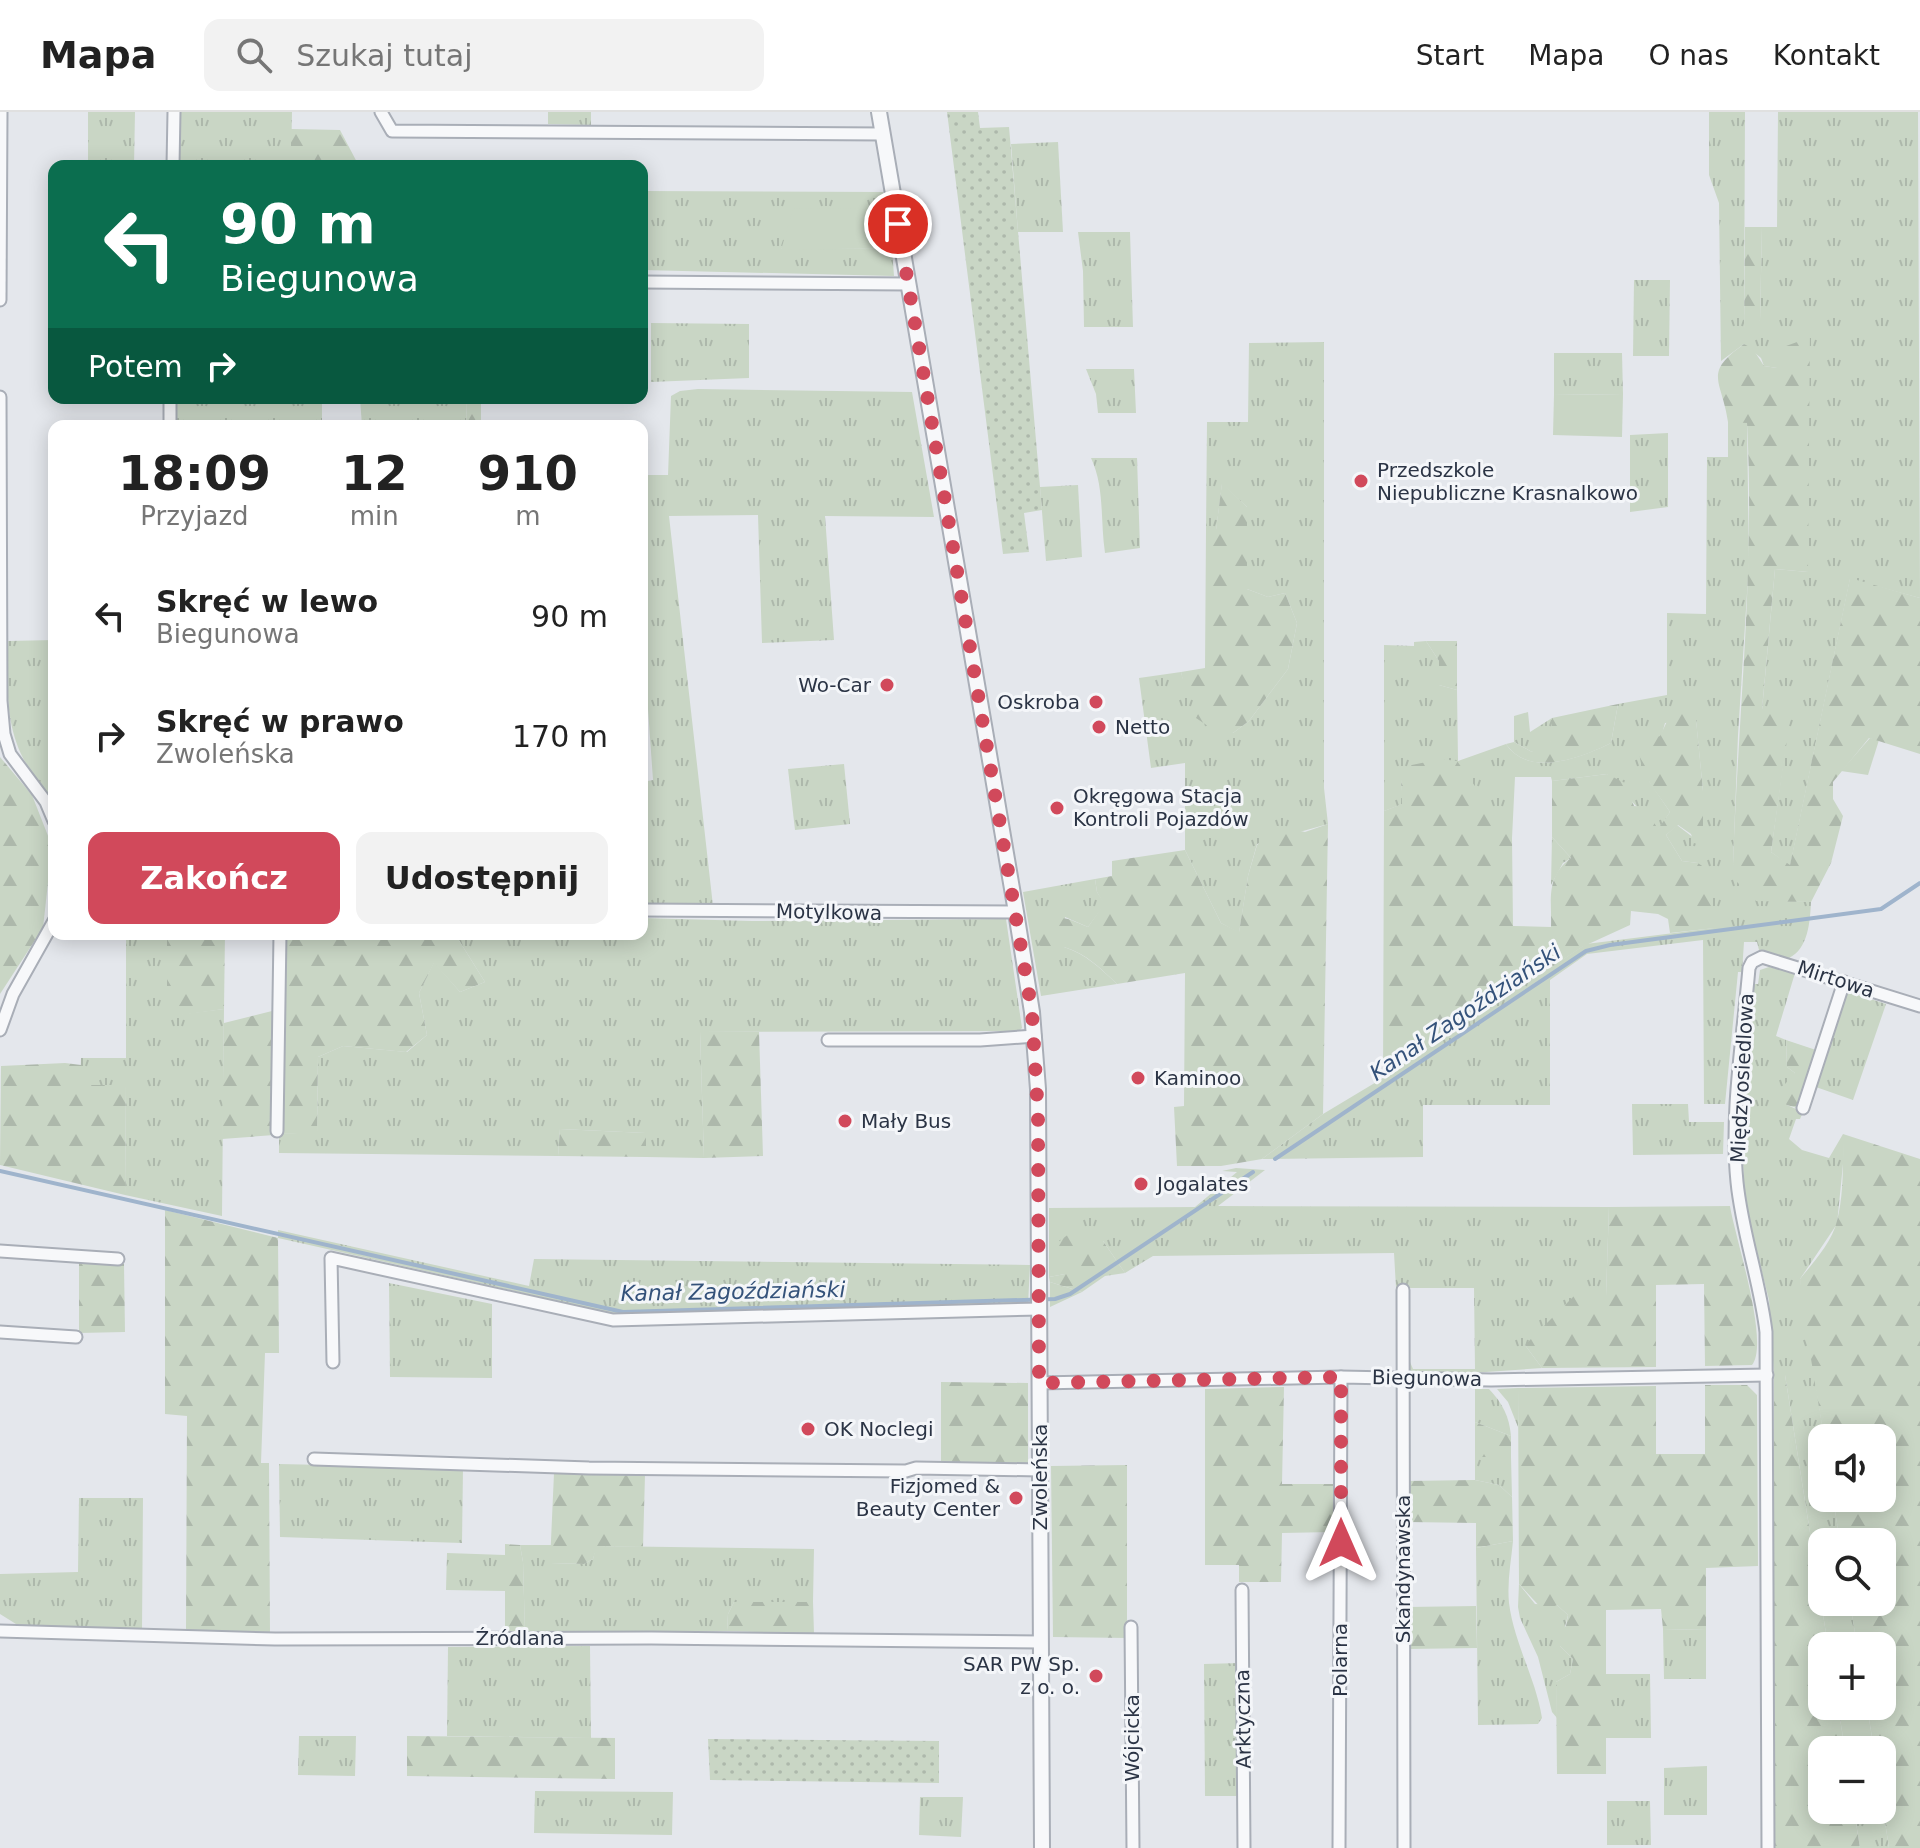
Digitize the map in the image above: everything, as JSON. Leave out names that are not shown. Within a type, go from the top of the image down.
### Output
[{"type":"street","points":[[0,300],[1,112]]},
{"type":"street","points":[[173,160],[174,112]]},
{"type":"street","points":[[381,112],[392,131],[883,134]]},
{"type":"street","name":"Zwoleńska","points":[[879,112],[1035,1036],[1042,1848]]},
{"type":"street","points":[[648,282],[908,284]]},
{"type":"street","points":[[0,397],[1,701],[4,734],[10,754],[48,807]]},
{"type":"street","name":"Motylkowa","points":[[648,910],[1016,912]]},
{"type":"street","points":[[0,1030],[13,994],[48,932]]},
{"type":"street","points":[[277,1131],[280,940]]},
{"type":"street","name":"Mirtowa","points":[[1752,962],[1762,957],[1920,1006]]},
{"type":"street","name":"Międzyosiedlowa","points":[[1752,962],[1749,968],[1735,1161],[1746,1239],[1763,1308],[1767,1375],[1768,1848]]},
{"type":"street","points":[[1803,1108],[1844,982]]},
{"type":"street","points":[[828,1040],[980,1040],[1035,1036]]},
{"type":"street","points":[[0,1251],[118,1259]]},
{"type":"street","points":[[333,1362],[331,1258],[613,1320],[1039,1302]]},
{"type":"street","name":"Skandynawska","points":[[1403,1290],[1404,1848]]},
{"type":"street","points":[[0,1332],[76,1337]]},
{"type":"street","name":"Biegunowa","points":[[1039,1383],[1402,1376],[1491,1380],[1767,1375]]},
{"type":"street","name":"Polarna","points":[[1339,1848],[1341,1377]]},
{"type":"street","points":[[314,1459],[589,1468],[1040,1470]]},
{"type":"street","name":"Arktyczna","points":[[1242,1590],[1244,1848]]},
{"type":"street","name":"Wójcicka","points":[[1131,1627],[1133,1848]]},
{"type":"street","name":"Źródlana","points":[[0,1631],[275,1639],[651,1638],[1041,1642]]},
{"type":"green space","points":[[88,112],[135,112],[134,160],[88,160]]},
{"type":"green space","points":[[176,112],[292,112],[291,160],[176,160]]},
{"type":"green space","points":[[548,112],[591,112],[591,125],[548,124]]},
{"type":"green space","points":[[947,112],[978,112],[980,128],[1009,127],[1042,510],[1024,513],[1029,552],[1003,554]]},
{"type":"green space","points":[[1709,112],[1745,112],[1744,331],[1760,320],[1762,227],[1777,227],[1778,112],[1918,112],[1920,598],[1850,579],[1790,866],[1771,852],[1789,720],[1762,710],[1775,569],[1808,572],[1797,342],[1777,368],[1764,366],[1761,358],[1744,344],[1721,361],[1719,203],[1709,175]]},
{"type":"green space","points":[[291,129],[340,130],[356,160],[291,160]]},
{"type":"green space","points":[[1058,142],[1063,232],[1018,232],[1011,144]]},
{"type":"green space","points":[[648,191],[883,192],[886,208],[854,210],[781,249],[892,248],[894,276],[648,270]]},
{"type":"green space","points":[[886,208],[892,248],[781,250],[793,209]]},
{"type":"green space","points":[[1745,227],[1762,227],[1757,335],[1744,332]]},
{"type":"green space","points":[[1078,232],[1130,232],[1133,327],[1084,327],[1083,271]]},
{"type":"green space","points":[[1634,280],[1670,280],[1669,356],[1633,356]]},
{"type":"green space","points":[[651,323],[749,324],[749,378],[651,382]]},
{"type":"green space","points":[[1810,327],[1808,572],[1775,569],[1762,709],[1790,719],[1771,852],[1790,865],[1850,578],[1920,598],[1920,754],[1869,738],[1833,782],[1833,799],[1843,816],[1831,863],[1811,902],[1756,901],[1735,880],[1733,864],[1749,533],[1747,423],[1728,422],[1718,378],[1723,363],[1744,344],[1753,349],[1764,366],[1777,368],[1778,349],[1797,342],[1801,333]]},
{"type":"green space","points":[[1324,342],[1324,788],[1328,824],[1257,844],[1248,876],[1239,933],[1221,923],[1185,850],[1185,763],[1151,768],[1139,678],[1181,672],[1194,700],[1233,733],[1249,721],[1288,669],[1297,623],[1285,593],[1268,597],[1247,589],[1247,507],[1222,484],[1216,531],[1206,531],[1207,422],[1248,422],[1249,343]]},
{"type":"green space","points":[[1554,353],[1622,353],[1623,394],[1554,395]]},
{"type":"green space","points":[[1086,369],[1134,369],[1136,413],[1098,413],[1096,394]]},
{"type":"green space","points":[[680,391],[912,392],[934,517],[825,516],[834,640],[762,643],[758,515],[669,516],[713,906],[648,905],[648,781],[653,780],[648,709],[648,475],[668,475],[671,396]]},
{"type":"green space","points":[[1623,394],[1622,437],[1553,435],[1554,395]]},
{"type":"green space","points":[[173,404],[322,404],[322,420],[173,420]]},
{"type":"green space","points":[[360,404],[467,404],[466,420],[362,420]]},
{"type":"green space","points":[[467,404],[481,404],[481,420],[466,420]]},
{"type":"green space","points":[[1728,422],[1747,422],[1749,562],[1733,864],[1756,900],[1811,902],[1804,942],[1789,958],[1759,950],[1757,942],[1744,942],[1742,972],[1738,972],[1725,1104],[1704,1104],[1703,940],[1587,954],[1550,980],[1550,1105],[1423,1105],[1423,1157],[1262,1159],[1323,1114],[1586,944],[1714,928],[1698,863],[1682,861],[1666,835],[1677,825],[1703,845],[1703,791],[1696,720],[1665,723],[1649,781],[1670,812],[1658,830],[1607,774],[1552,781],[1551,777],[1515,777],[1512,838],[1489,836],[1401,779],[1403,804],[1384,811],[1384,645],[1414,646],[1414,642],[1426,641],[1439,661],[1439,685],[1457,690],[1458,761],[1506,744],[1528,760],[1556,762],[1611,743],[1618,704],[1667,695],[1667,613],[1706,614],[1707,457],[1728,457]]},
{"type":"green space","points":[[1668,433],[1668,507],[1630,512],[1630,435]]},
{"type":"green space","points":[[1091,458],[1137,458],[1140,548],[1105,553],[1100,493]]},
{"type":"green space","points":[[1222,483],[1247,507],[1247,589],[1268,597],[1285,593],[1297,623],[1288,669],[1249,721],[1233,733],[1214,730],[1196,718],[1200,709],[1185,690],[1181,672],[1205,668],[1206,531],[1216,530]]},
{"type":"green space","points":[[1078,485],[1082,557],[1046,561],[1040,487]]},
{"type":"green space","points":[[48,640],[48,794],[22,755],[11,724],[8,641]]},
{"type":"green space","points":[[1426,641],[1457,641],[1457,690],[1439,685],[1439,661]]},
{"type":"green space","points":[[1618,704],[1611,743],[1571,759],[1541,763],[1528,760],[1506,744],[1514,742],[1532,752],[1538,745],[1551,741],[1552,718]]},
{"type":"green space","points":[[1672,711],[1688,712],[1696,719],[1703,791],[1703,846],[1694,843],[1691,834],[1678,825],[1666,835],[1682,861],[1698,863],[1705,868],[1715,928],[1670,933],[1668,919],[1658,914],[1631,911],[1630,925],[1582,947],[1383,1078],[1384,811],[1402,804],[1401,779],[1407,766],[1441,759],[1457,761],[1512,838],[1513,926],[1551,927],[1554,881],[1571,858],[1552,837],[1552,781],[1607,774],[1625,783],[1634,806],[1644,807],[1658,829],[1670,812],[1643,770],[1641,741],[1660,736]]},
{"type":"green space","points":[[1528,712],[1530,732],[1552,718],[1552,741],[1532,752],[1514,742],[1514,716]]},
{"type":"green space","points":[[1870,738],[1879,740],[1868,775],[1841,771]]},
{"type":"green space","points":[[0,757],[32,795],[48,836],[48,882],[43,928],[0,994]]},
{"type":"green space","points":[[844,764],[850,824],[795,830],[788,769]]},
{"type":"green space","points":[[1328,824],[1323,1114],[1262,1159],[1221,1166],[1177,1166],[1174,1107],[1184,1106],[1185,973],[1117,984],[1080,953],[1064,947],[1055,952],[1038,945],[1036,929],[1055,918],[1088,927],[1104,904],[1097,892],[1095,879],[1112,876],[1112,861],[1185,850],[1221,923],[1239,932],[1248,876],[1257,845],[1277,826],[1305,832]]},
{"type":"green space","points":[[1552,837],[1571,858],[1563,863],[1551,885]]},
{"type":"green space","points":[[1095,879],[1097,892],[1105,904],[1088,927],[1065,917],[1064,947],[1099,967],[1117,984],[1041,996],[1023,892]]},
{"type":"green space","points":[[648,918],[752,921],[1006,919],[1022,1028],[1019,1031],[700,1032],[704,1158],[646,1157],[645,1133],[560,1129],[558,1156],[279,1153],[279,1134],[317,1132],[318,1057],[343,1046],[407,1052],[427,1035],[419,993],[434,962],[460,992],[485,982],[459,940],[648,940]]},
{"type":"green space","points":[[126,940],[167,940],[167,1016],[224,1009],[222,1216],[125,1195],[126,1085],[80,1085],[81,1058],[126,1058]]},
{"type":"green space","points":[[167,940],[225,940],[224,1009],[167,1017]]},
{"type":"green space","points":[[283,940],[459,940],[485,982],[460,992],[434,963],[419,993],[427,1035],[406,1052],[343,1046],[318,1057],[317,1133],[279,1134]]},
{"type":"green space","points":[[1769,967],[1795,973],[1776,1036],[1786,1040],[1787,1067],[1795,1073],[1787,1105],[1803,1112],[1800,1119],[1796,1119],[1789,1139],[1802,1150],[1829,1158],[1843,1134],[1837,1224],[1800,1279],[1822,1424],[1808,1424],[1808,1512],[1835,1512],[1838,1528],[1809,1528],[1785,1375],[1774,1375],[1769,1300],[1749,1220],[1742,1141],[1754,984],[1758,984],[1760,970]]},
{"type":"green space","points":[[1846,991],[1886,1004],[1853,1100],[1813,1086]]},
{"type":"green space","points":[[276,1010],[274,1135],[222,1139],[224,1023]]},
{"type":"green space","points":[[700,1032],[759,1032],[763,1156],[704,1158]]},
{"type":"green space","points":[[1786,1040],[1816,1050],[1797,1108],[1787,1105],[1775,1095],[1795,1073],[1787,1067]]},
{"type":"green space","points":[[81,1065],[81,1085],[126,1085],[125,1195],[0,1165],[1,1066]]},
{"type":"green space","points":[[1632,1104],[1688,1104],[1689,1122],[1724,1122],[1723,1154],[1633,1155]]},
{"type":"green space","points":[[560,1129],[646,1133],[646,1157],[558,1156]]},
{"type":"green space","points":[[1843,1134],[1920,1159],[1920,1848],[1889,1848],[1885,1824],[1896,1824],[1896,1736],[1872,1736],[1869,1720],[1896,1720],[1896,1632],[1855,1632],[1852,1616],[1896,1616],[1896,1528],[1838,1528],[1835,1512],[1896,1512],[1896,1424],[1822,1424],[1801,1298],[1800,1279],[1835,1229],[1842,1189]]},
{"type":"green space","points":[[1236,1168],[1265,1170],[1218,1206],[1609,1207],[1606,1296],[1525,1345],[1542,1368],[1443,1375],[1408,1373],[1407,1362],[1413,1369],[1475,1369],[1474,1288],[1396,1288],[1394,1253],[1153,1256],[1125,1273],[1103,1241],[1065,1274],[1049,1277],[1049,1208],[1195,1207],[1237,1172],[1222,1171]]},
{"type":"green space","points":[[1730,1206],[1754,1313],[1757,1335],[1752,1365],[1705,1366],[1704,1284],[1656,1285],[1656,1367],[1542,1368],[1525,1345],[1582,1288],[1606,1296],[1609,1207]]},
{"type":"green space","points":[[165,1210],[278,1238],[279,1353],[265,1353],[261,1463],[269,1463],[270,1633],[186,1630],[187,1416],[165,1414]]},
{"type":"green space","points":[[278,1230],[529,1286],[534,1259],[1030,1265],[1028,1305],[617,1314],[278,1238]]},
{"type":"green space","points":[[1074,1230],[1103,1241],[1125,1273],[1105,1276],[1082,1292],[1050,1282],[1049,1277],[1065,1274],[1057,1243]]},
{"type":"green space","points":[[79,1261],[124,1264],[125,1332],[79,1333]]},
{"type":"green space","points":[[1050,1282],[1082,1292],[1050,1307]]},
{"type":"green space","points":[[389,1283],[492,1304],[492,1378],[390,1377]]},
{"type":"green space","points":[[1774,1375],[1785,1375],[1809,1528],[1808,1616],[1823,1616],[1826,1632],[1808,1632],[1808,1720],[1840,1720],[1843,1736],[1808,1736],[1808,1824],[1856,1824],[1860,1848],[1774,1848]]},
{"type":"green space","points":[[941,1382],[1028,1383],[1028,1464],[941,1464]]},
{"type":"green space","points":[[1705,1385],[1747,1385],[1757,1395],[1758,1566],[1706,1568],[1706,1630],[1663,1629],[1661,1609],[1606,1610],[1606,1774],[1557,1774],[1556,1682],[1570,1674],[1573,1659],[1560,1646],[1556,1634],[1566,1626],[1568,1615],[1557,1605],[1544,1611],[1519,1584],[1518,1388],[1656,1386],[1656,1454],[1705,1454]]},
{"type":"green space","points":[[1284,1387],[1282,1484],[1333,1484],[1333,1532],[1282,1533],[1281,1582],[1239,1582],[1239,1565],[1205,1565],[1205,1389]]},
{"type":"green space","points":[[1518,1388],[1518,1427],[1508,1402],[1497,1389]]},
{"type":"green space","points":[[1475,1389],[1489,1389],[1498,1400],[1507,1416],[1511,1436],[1475,1422]]},
{"type":"green space","points":[[1475,1422],[1511,1436],[1511,1457],[1475,1457]]},
{"type":"green space","points":[[1475,1457],[1511,1457],[1512,1497],[1499,1485],[1475,1480]]},
{"type":"green space","points":[[279,1464],[463,1468],[462,1543],[280,1537]]},
{"type":"green space","points":[[1127,1465],[1127,1638],[1053,1637],[1051,1466]]},
{"type":"green space","points":[[554,1473],[645,1475],[643,1547],[597,1546],[593,1559],[584,1564],[550,1563]]},
{"type":"green space","points":[[1475,1480],[1499,1485],[1512,1497],[1513,1541],[1476,1548],[1476,1523],[1408,1522],[1407,1481]]},
{"type":"green space","points":[[79,1498],[143,1498],[142,1632],[24,1629],[0,1614],[0,1574],[78,1572]]},
{"type":"green space","points":[[1513,1541],[1509,1603],[1542,1718],[1538,1724],[1478,1725],[1476,1548]]},
{"type":"green space","points":[[505,1544],[520,1545],[525,1634],[505,1635]]},
{"type":"green space","points":[[520,1545],[552,1545],[551,1563],[584,1564],[593,1559],[596,1546],[814,1549],[813,1602],[734,1602],[728,1614],[727,1631],[525,1634]]},
{"type":"green space","points":[[447,1553],[505,1555],[505,1591],[446,1590]]},
{"type":"green space","points":[[1519,1584],[1535,1604],[1557,1605],[1568,1615],[1560,1646],[1573,1659],[1570,1674],[1556,1682],[1557,1718],[1552,1712],[1538,1657],[1520,1618]]},
{"type":"green space","points":[[734,1602],[813,1602],[814,1634],[727,1631],[728,1614]]},
{"type":"green space","points":[[1476,1606],[1477,1648],[1408,1649],[1408,1607]]},
{"type":"green space","points":[[1823,1616],[1852,1616],[1855,1632],[1826,1632]]},
{"type":"green space","points":[[1663,1629],[1706,1630],[1706,1679],[1664,1679]]},
{"type":"green space","points":[[590,1646],[591,1738],[447,1736],[448,1647]]},
{"type":"green space","points":[[1240,1663],[1241,1796],[1205,1796],[1204,1664]]},
{"type":"green space","points":[[1606,1674],[1650,1674],[1651,1738],[1606,1738]]},
{"type":"green space","points":[[1840,1720],[1869,1720],[1872,1736],[1843,1736]]},
{"type":"green space","points":[[299,1736],[356,1736],[355,1776],[298,1775]]},
{"type":"green space","points":[[407,1736],[615,1738],[615,1779],[407,1776]]},
{"type":"green space","points":[[708,1739],[939,1741],[939,1783],[710,1780]]},
{"type":"green space","points":[[1707,1766],[1707,1815],[1664,1815],[1664,1768]]},
{"type":"green space","points":[[535,1791],[673,1792],[672,1835],[534,1833]]},
{"type":"green space","points":[[920,1797],[963,1797],[961,1837],[919,1835]]},
{"type":"green space","points":[[1607,1801],[1650,1801],[1651,1845],[1607,1845]]},
{"type":"green space","points":[[1856,1824],[1885,1824],[1889,1848],[1860,1848]]},
{"type":"waterway","name":"Kanał Zagoździański","points":[[1275,1159],[1586,951],[1610,945],[1881,909],[1920,883]]},
{"type":"waterway","name":"Kanał Zagoździański","points":[[0,1171],[623,1312],[1055,1299],[1070,1294],[1253,1172]]},
{"type":"place","name":"Przedszkole Niepubliczne Krasnalkowo","points":[[1361,481]]},
{"type":"place","name":"Wo-Car","points":[[887,685]]},
{"type":"place","name":"Oskroba","points":[[1096,702]]},
{"type":"place","name":"Netto","points":[[1099,727]]},
{"type":"place","name":"Okręgowa Stacja Kontroli Pojazdów","points":[[1057,808]]},
{"type":"place","name":"Kaminoo","points":[[1138,1078]]},
{"type":"place","name":"Mały Bus","points":[[845,1121]]},
{"type":"place","name":"Jogalates","points":[[1141,1184]]},
{"type":"place","name":"OK Noclegi","points":[[808,1429]]},
{"type":"place","name":"Fizjomed & Beauty Center","points":[[1016,1498]]},
{"type":"place","name":"SAR PW Sp. z o. o.","points":[[1096,1676]]},
{"type":"route","points":[[898,224],[1035,1036],[1039,1383],[1341,1377],[1341,1543]]}]
